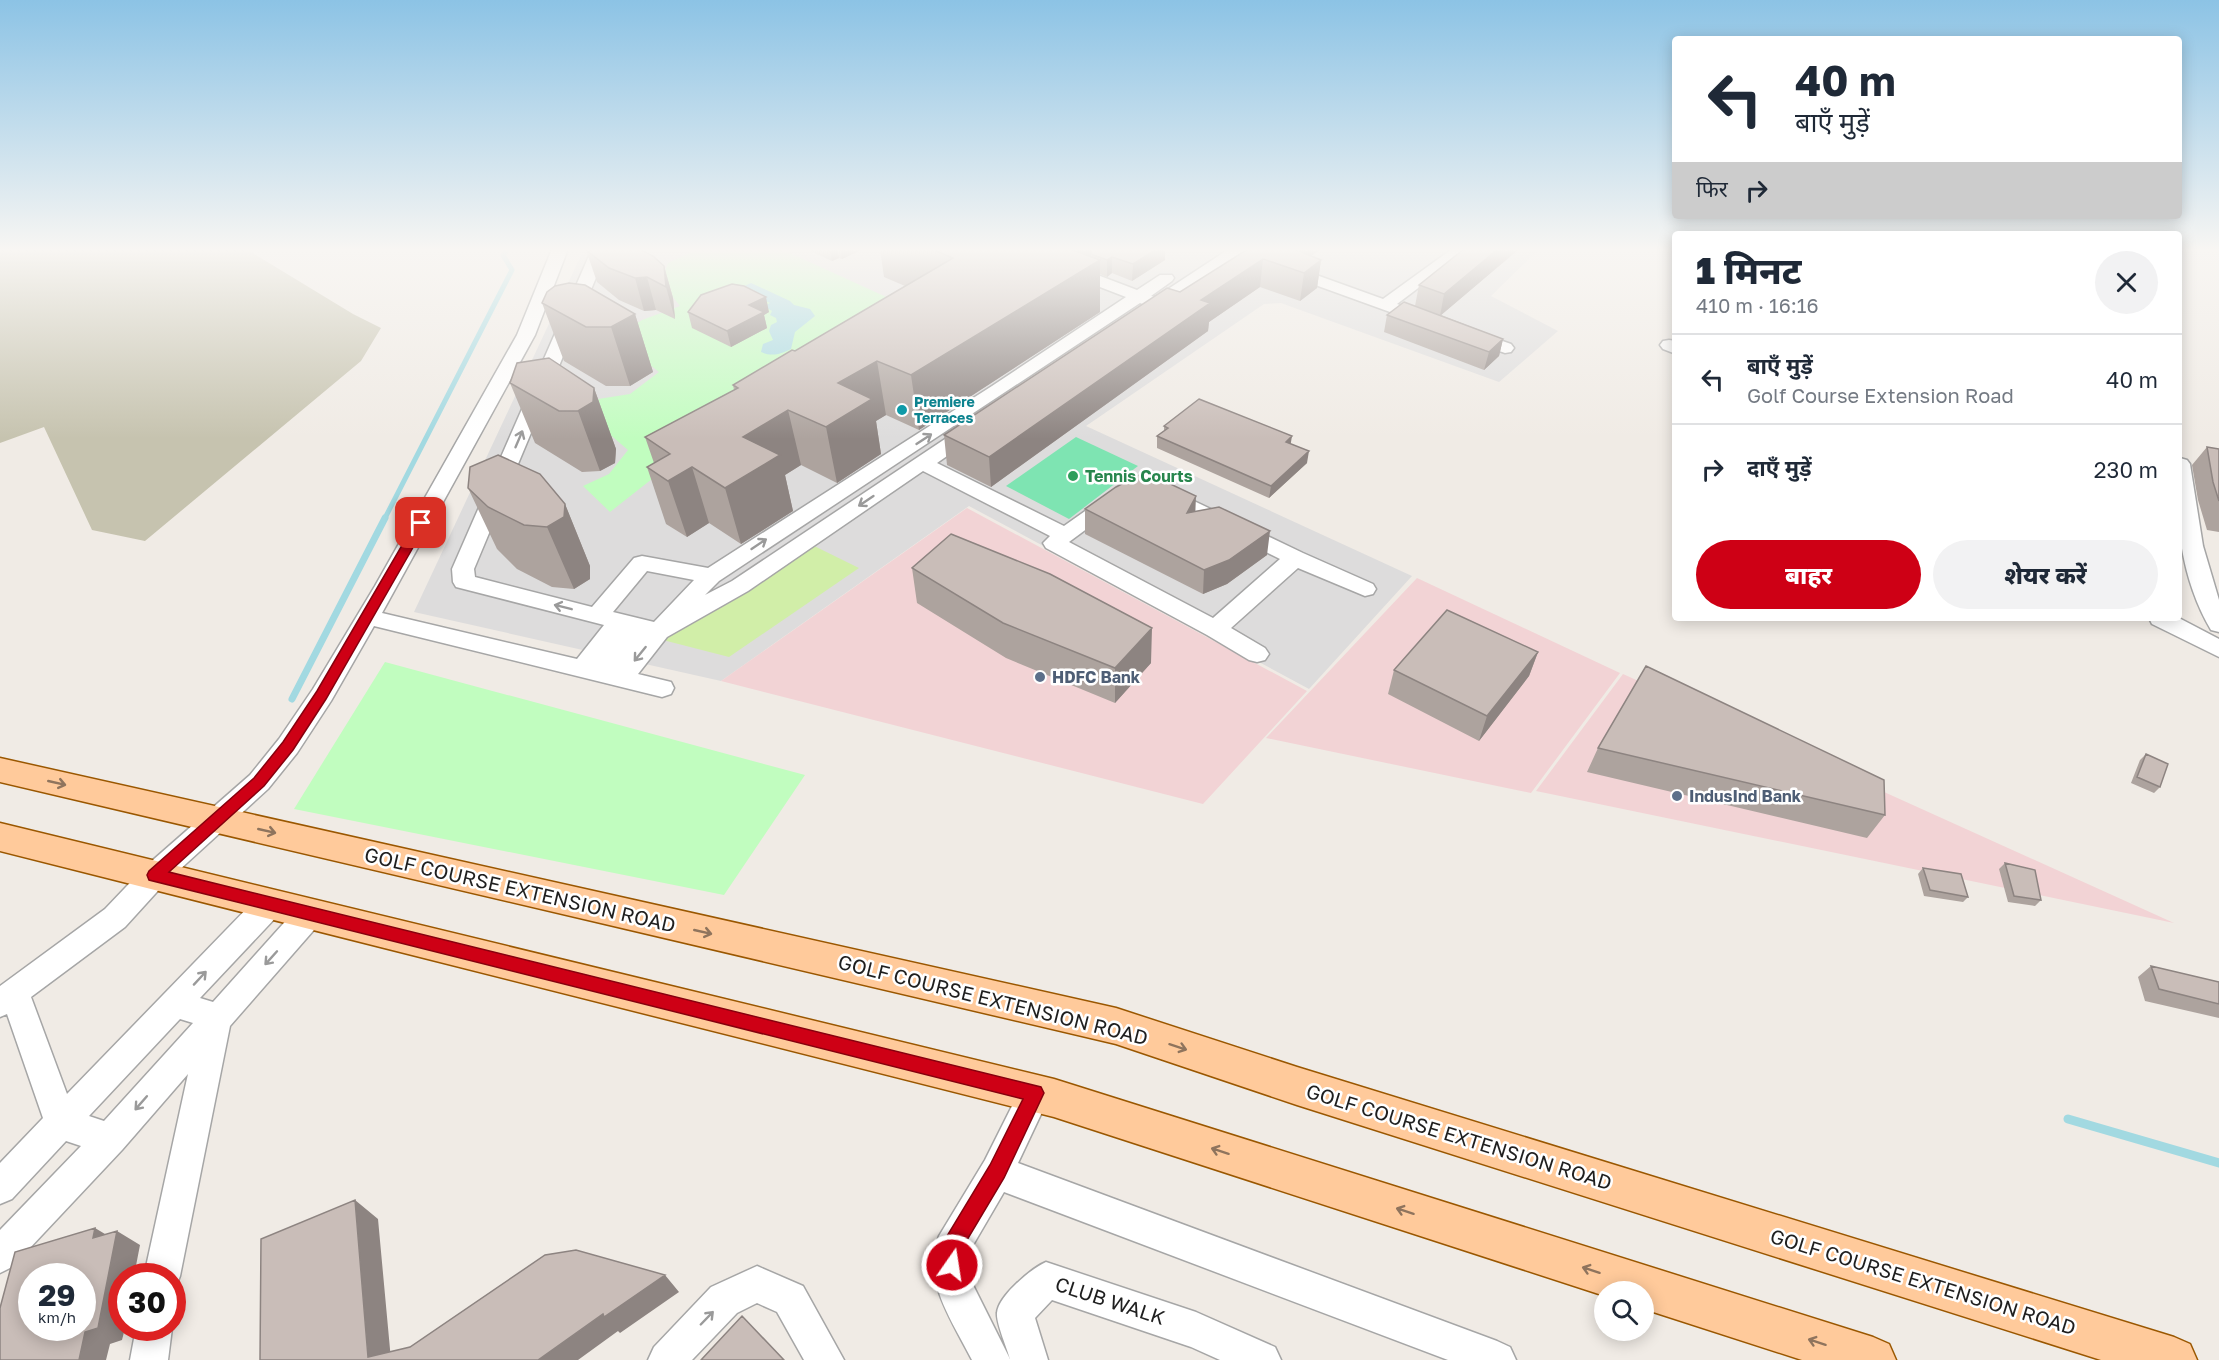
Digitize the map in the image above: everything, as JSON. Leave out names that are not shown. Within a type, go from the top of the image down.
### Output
[{"type":"main road","name":"GOLF COURSE EXTENSION ROAD","points":[[0,770],[1116,1026],[1308,1090],[2174,1360]]},
{"type":"main road","points":[[0,837],[1035,1093],[1873,1360]]},
{"type":"street","points":[[110,1139],[61,1124],[7,998],[116,918],[155,875],[259,782],[288,746],[316,704],[367,617],[526,335],[535,312]]},
{"type":"street","points":[[573,312],[463,569],[464,582],[639,626]]},
{"type":"street","points":[[601,673],[639,626],[711,576],[999,390],[1127,312]]},
{"type":"street","points":[[601,673],[639,626],[740,586],[922,463],[1131,312]]},
{"type":"street","points":[[1407,312],[1505,348]]},
{"type":"street","points":[[922,463],[1066,535]]},
{"type":"street","points":[[2182,479],[2190,539],[2209,607],[2219,624]]},
{"type":"street","points":[[1257,654],[1054,543],[1139,487],[1365,589]]},
{"type":"street","points":[[1215,629],[1295,558]]},
{"type":"street","points":[[597,616],[642,563],[711,576]]},
{"type":"street","points":[[367,617],[662,688]]},
{"type":"street","points":[[2166,621],[2219,650]]},
{"type":"street","points":[[0,1187],[270,904]]},
{"type":"street","points":[[0,1255],[110,1139],[216,1017],[310,915]]},
{"type":"street","points":[[176,1004],[216,1017]]},
{"type":"street","points":[[165,1263],[216,1017]]},
{"type":"street","points":[[992,1360],[952,1282],[951,1248],[997,1172],[1035,1093]]},
{"type":"street","points":[[997,1172],[1497,1360]]},
{"type":"street","name":"CLUB WALK","points":[[1029,1360],[1015,1313],[1046,1280],[1196,1330],[1262,1360]]},
{"type":"street","points":[[667,1360],[724,1300],[757,1284],[790,1299],[825,1360]]},
{"type":"street","points":[[148,1360],[152,1341]]},
{"type":"shaded area","points":[[0,312],[350,312],[381,328],[361,361],[145,541],[92,530],[44,427],[0,443]]},
{"type":"shaded area","points":[[554,312],[1252,312],[1086,426],[1412,576],[1309,689],[969,506],[721,681],[414,612]]},
{"type":"shaded area","points":[[1307,312],[1523,312],[1558,331],[1499,382]]},
{"type":"shaded area","points":[[967,508],[1307,691],[1203,804],[721,681]]},
{"type":"shaded area","points":[[1417,578],[1620,673],[1531,793],[1266,738]]},
{"type":"shaded area","points":[[1623,674],[2174,923],[1536,791]]},
{"type":"green space","points":[[662,312],[915,312],[666,468],[610,512],[583,486],[609,474],[628,450],[607,432],[598,399],[630,394],[659,372],[626,346],[626,330],[642,320]]},
{"type":"green space","name":"Tennis Courts","points":[[1076,437],[1138,466],[1069,519],[1006,486]]},
{"type":"green space","points":[[804,541],[859,568],[729,657],[659,639]]},
{"type":"green space","points":[[385,662],[805,775],[724,895],[294,809]]},
{"type":"water","points":[[771,312],[812,312],[815,316],[795,332],[791,349],[769,354],[761,352],[763,344],[773,340],[769,331],[771,325],[777,322],[776,318],[770,315]]},
{"type":"building","points":[[559,312],[635,314],[611,327],[586,327]]},
{"type":"building","points":[[689,312],[763,312],[727,331]]},
{"type":"building","points":[[860,312],[1014,312],[911,375],[877,361],[838,383],[872,399],[826,427],[788,410],[743,437],[780,455],[725,488],[692,467],[668,481],[647,467],[670,454],[645,437],[738,388],[733,385],[792,350],[795,351]]},
{"type":"building","points":[[1130,312],[1196,312],[989,457],[944,435]]},
{"type":"building","points":[[1390,312],[1432,312],[1503,339],[1489,352],[1387,315]]},
{"type":"building","points":[[549,358],[594,388],[593,402],[578,411],[559,411],[510,383],[517,363]]},
{"type":"building","points":[[1199,399],[1292,436],[1286,442],[1309,451],[1271,486],[1157,436],[1168,428],[1164,426]]},
{"type":"building","points":[[2207,447],[2219,449],[2219,501],[2213,482]]},
{"type":"building","points":[[498,455],[540,474],[565,504],[564,517],[547,527],[524,525],[488,507],[468,488],[470,467]]},
{"type":"building","points":[[1145,472],[1196,496],[1187,513],[1219,507],[1270,531],[1229,560],[1204,570],[1085,509],[1116,487]]},
{"type":"building","points":[[951,534],[1050,574],[1152,628],[1115,668],[1003,623],[912,568]]},
{"type":"building","points":[[1447,610],[1538,652],[1487,716],[1394,670]]},
{"type":"building","points":[[1646,666],[1884,780],[1885,815],[1598,748]]},
{"type":"building","points":[[2146,754],[2168,764],[2160,787],[2137,777]]},
{"type":"building","points":[[2005,863],[2035,870],[2041,900],[2014,896]]},
{"type":"building","points":[[1923,868],[1961,874],[1968,897],[1930,890]]},
{"type":"building","points":[[2151,966],[2219,982],[2219,1004],[2159,989]]},
{"type":"building","points":[[355,1200],[368,1357],[410,1347],[545,1255],[576,1250],[665,1275],[604,1317],[603,1314],[538,1360],[260,1360],[261,1239]]},
{"type":"building","points":[[95,1228],[93,1238],[117,1231],[111,1263],[108,1263],[108,1277],[98,1328],[96,1329],[96,1263],[18,1263],[18,1341],[83,1341],[79,1360],[0,1360],[0,1308],[15,1252]]},
{"type":"building","points":[[742,1316],[784,1360],[701,1360]]},
{"type":"waterway","points":[[384,520],[490,312]]},
{"type":"waterway","points":[[292,699],[385,518]]},
{"type":"waterway","points":[[2068,1119],[2219,1163]]},
{"type":"place","name":"Premiere Terraces","points":[[902,410]]},
{"type":"place","name":"Tennis Courts","points":[[1073,476]]},
{"type":"place","name":"HDFC Bank","points":[[1040,677]]},
{"type":"place","name":"IndusInd Bank","points":[[1677,796]]},
{"type":"route","points":[[421,523],[311,712],[288,746],[259,782],[155,875],[1035,1093],[997,1172],[951,1248],[952,1265]]}]
